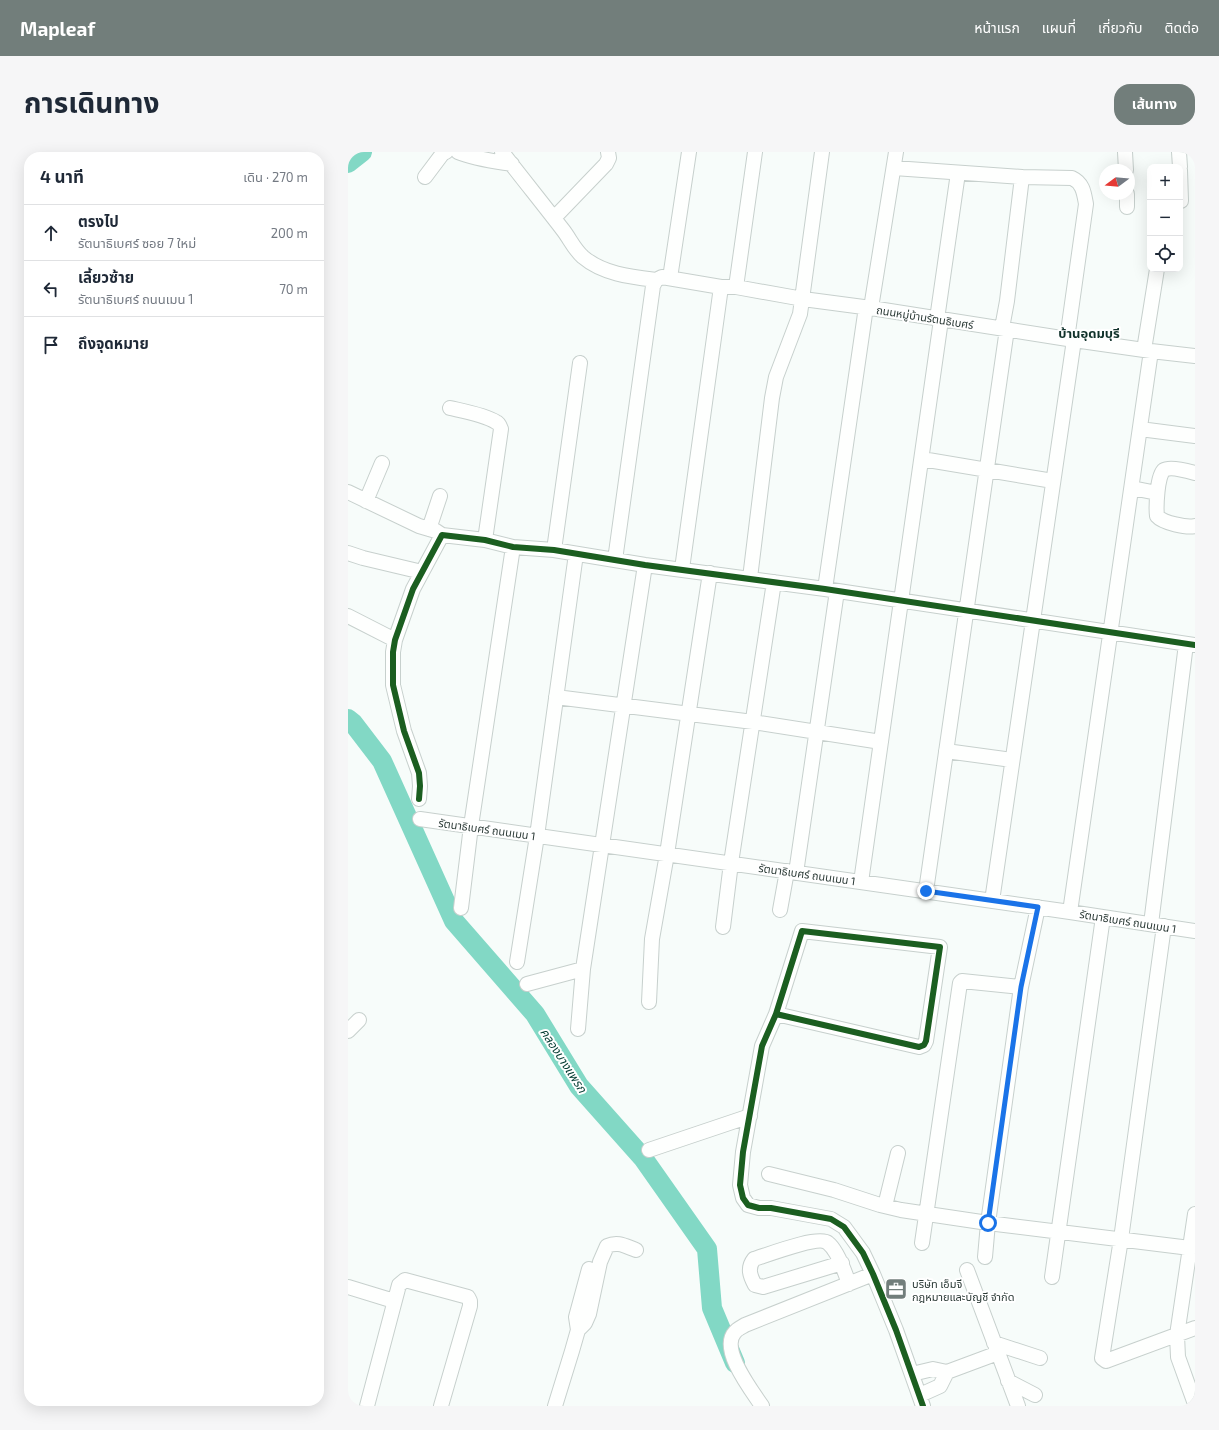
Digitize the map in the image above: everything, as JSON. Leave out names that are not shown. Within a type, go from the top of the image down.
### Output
[{"type":"street","points":[[425,177],[443,153],[446,152]]},
{"type":"street","points":[[458,152],[467,156],[512,164]]},
{"type":"street","name":"ถนนหมู่บ้านรัตนธิเบศร์","points":[[502,152],[565,231],[575,248],[583,257],[595,265],[621,275],[656,280],[662,277],[721,287],[736,287],[939,320],[1148,351],[1195,356]]},
{"type":"street","points":[[554,218],[606,164],[609,158],[608,152]]},
{"type":"street","points":[[670,278],[689,152]]},
{"type":"street","points":[[736,287],[755,152]]},
{"type":"street","points":[[750,578],[772,398],[776,377],[797,324],[803,299],[822,152]]},
{"type":"street","points":[[780,910],[792,872],[816,732],[831,590],[868,308],[896,152]]},
{"type":"street","points":[[1125,152],[1126,164]]},
{"type":"street","points":[[1179,152],[1180,164]]},
{"type":"street","points":[[894,168],[1022,177],[1072,178],[1082,185],[1086,204],[1053,480],[992,900]]},
{"type":"street","points":[[861,882],[922,459],[958,173]]},
{"type":"street","points":[[926,891],[988,469],[1022,177]]},
{"type":"street","points":[[1070,912],[1140,429],[1157,272]]},
{"type":"street","points":[[615,560],[653,286],[656,280]]},
{"type":"street","points":[[682,569],[721,287]]},
{"type":"street","points":[[554,550],[580,363]]},
{"type":"street","points":[[450,408],[489,419],[500,425],[485,540]]},
{"type":"street","points":[[1140,429],[1195,436]]},
{"type":"street","points":[[922,459],[1053,480]]},
{"type":"street","points":[[366,501],[382,463]]},
{"type":"street","points":[[1195,473],[1169,469],[1164,471],[1161,474],[1157,493],[1157,516],[1160,519],[1164,522],[1190,527],[1195,526]]},
{"type":"street","points":[[1132,488],[1157,493]]},
{"type":"street","points":[[348,492],[442,535],[485,540],[513,547],[554,550],[645,565],[750,578],[902,600],[1191,645],[1121,1239],[1102,1358],[1106,1361],[1195,1328]]},
{"type":"street","points":[[429,529],[440,496]]},
{"type":"street","points":[[419,799],[419,774],[404,731],[393,685],[393,652],[395,640],[413,589],[442,535]]},
{"type":"street","points":[[461,908],[471,826],[513,547]]},
{"type":"street","points":[[348,553],[422,572]]},
{"type":"street","points":[[517,962],[537,836],[576,554]]},
{"type":"street","points":[[578,1029],[583,969],[645,565]]},
{"type":"street","points":[[649,1002],[652,939],[667,854],[710,573]]},
{"type":"street","points":[[723,927],[731,863],[774,582]]},
{"type":"street","points":[[348,616],[395,640]]},
{"type":"street","points":[[556,696],[753,722],[882,742]]},
{"type":"street","points":[[946,751],[1012,760]]},
{"type":"street","name":"รัตนาธิเบศร์ ถนนเมน 1","points":[[420,819],[992,900],[1195,931]]},
{"type":"street","points":[[985,1257],[988,1223],[1021,987],[1038,907]]},
{"type":"street","points":[[1052,1277],[1103,917]]},
{"type":"street","points":[[776,1014],[920,1047],[924,1045],[926,1041],[940,947],[802,932],[776,1014],[762,1046],[743,1152],[740,1185],[743,1198],[748,1205],[831,1219],[844,1228],[863,1253],[873,1274],[896,1330],[922,1401],[940,1386],[947,1372],[996,1348],[1040,1358]]},
{"type":"street","points":[[527,984],[583,969]]},
{"type":"street","points":[[922,1243],[960,983],[962,981],[1021,987]]},
{"type":"street","points":[[348,1031],[359,1020]]},
{"type":"street","points":[[649,1150],[750,1116]]},
{"type":"street","points":[[885,1206],[898,1153]]},
{"type":"street","points":[[769,1174],[834,1190],[901,1210],[988,1223],[1190,1248]]},
{"type":"street","points":[[1195,1214],[1177,1335],[1178,1356],[1195,1404]]},
{"type":"street","points":[[842,1263],[763,1287],[756,1285],[751,1278],[749,1268],[754,1259],[811,1241],[823,1240],[828,1243],[842,1263],[849,1284]]},
{"type":"street","points":[[578,1330],[583,1327],[587,1319],[600,1262],[607,1246],[619,1244],[636,1250]]},
{"type":"street","points":[[555,1406],[578,1330],[576,1317],[589,1269]]},
{"type":"street","points":[[966,1270],[1018,1406]]},
{"type":"street","points":[[762,1406],[736,1366],[731,1352],[732,1337],[735,1331],[873,1274]]},
{"type":"street","points":[[367,1406],[394,1301],[399,1285],[405,1280],[468,1297],[470,1301],[470,1306],[441,1406]]},
{"type":"street","points":[[348,1287],[394,1301]]},
{"type":"street","points":[[912,1374],[933,1369],[947,1372]]},
{"type":"street","points":[[1008,1381],[1034,1395]]},
{"type":"waterway","name":"คลองบางแพรก","points":[[348,163],[362,152]]},
{"type":"waterway","name":"คลองบางแพรก","points":[[348,719],[353,723],[382,761],[454,921],[535,1014],[579,1086],[643,1158],[707,1249],[712,1308],[735,1363]]},
{"type":"cycle path","points":[[419,799],[419,773],[404,731],[393,685],[393,652],[395,640],[413,589],[442,535],[485,540],[513,547],[554,550],[645,565],[825,589],[1195,645]]},
{"type":"cycle path","points":[[776,1014],[802,931],[940,947],[926,1041],[924,1045],[919,1047],[776,1014],[762,1046],[743,1152],[740,1185],[743,1198],[748,1205],[831,1219],[844,1227],[863,1253],[873,1274],[896,1330],[923,1406]]},
{"type":"place","name":"บริษัท เอ็มจี กฎหมายและบัญชี จำกัด","points":[[896,1289]]},
{"type":"district","name":"บ้านอุดมบุรี","points":[[1089,333]]},
{"type":"route","points":[[926,891],[1038,907],[1021,987],[988,1223]]}]
